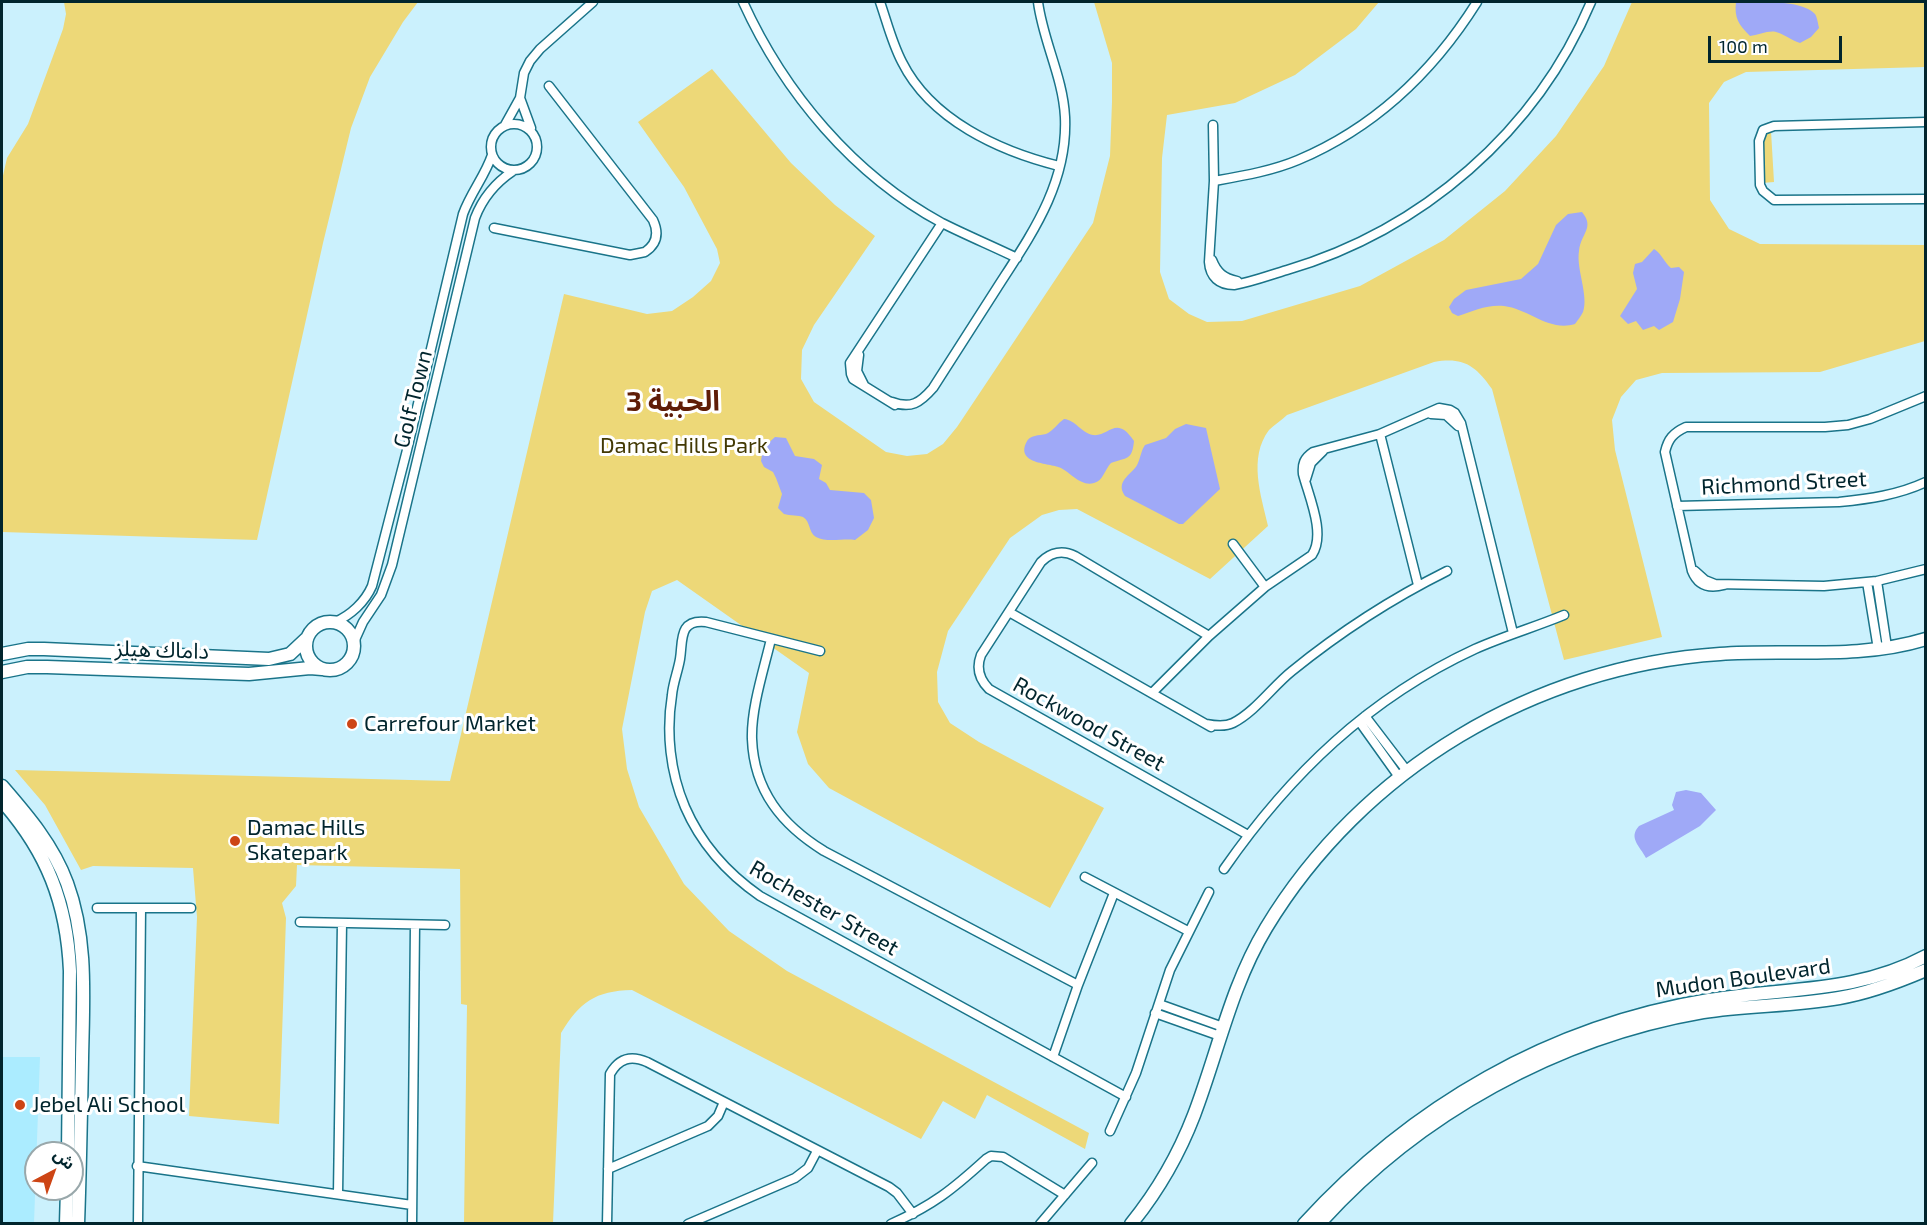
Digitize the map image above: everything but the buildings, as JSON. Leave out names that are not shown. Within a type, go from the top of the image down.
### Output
[{"type":"street","points":[[520,98],[525,116],[537,141],[538,150],[530,165],[522,170],[513,171],[497,163],[492,155],[494,134],[505,125],[520,98],[524,73],[534,54],[593,2]]},
{"type":"street","points":[[743,2],[754,27],[783,75],[828,132],[881,182],[942,222],[1017,258]]},
{"type":"street","points":[[880,2],[902,62],[914,81],[944,113],[994,144],[1034,160],[1059,166]]},
{"type":"street","points":[[942,222],[857,357],[856,367],[866,388],[904,410],[918,409],[929,400],[933,388],[1040,221],[1048,202],[1059,166],[1065,118],[1062,94],[1046,41],[1038,2]]},
{"type":"street","points":[[1214,181],[1263,171],[1297,160],[1329,146],[1361,126],[1396,100],[1428,69],[1456,35],[1477,2]]},
{"type":"street","points":[[1213,125],[1214,181],[1209,254],[1219,273],[1230,280],[1245,283],[1310,263],[1345,250],[1379,233],[1442,193],[1471,170],[1533,101],[1565,55],[1591,2]]},
{"type":"street","points":[[494,228],[630,255],[645,252],[655,240],[657,230],[653,220],[549,86]]},
{"type":"street","points":[[1926,122],[1774,126],[1763,130],[1760,141],[1760,185],[1763,191],[1774,200],[1926,199]]},
{"type":"street","points":[[505,125],[515,123],[525,126],[533,133]]},
{"type":"street","name":"Golf Town","points":[[335,622],[352,612],[371,590],[463,214],[492,155]]},
{"type":"street","name":"Golf Town","points":[[354,642],[363,622],[381,595],[392,565],[475,218],[485,197],[493,187],[513,171]]},
{"type":"street","name":"Richmond Street","points":[[1926,396],[1870,419],[1848,425],[1686,427],[1675,432],[1668,441],[1665,452],[1691,564],[1705,580],[1724,585],[1824,586],[1872,582],[1926,569]]},
{"type":"street","points":[[1152,693],[1209,636],[1265,587],[1306,560],[1316,548],[1318,535],[1302,468],[1307,456],[1313,452],[1380,434],[1439,408],[1450,410],[1459,417],[1513,633]]},
{"type":"street","points":[[1380,434],[1418,585]]},
{"type":"street","name":"Richmond Street","points":[[1677,506],[1848,501],[1890,495],[1926,482]]},
{"type":"street","points":[[1233,544],[1265,587]]},
{"type":"street","name":"Rockwood Street","points":[[1209,636],[1075,556],[1066,553],[1050,555],[1041,562],[979,661],[979,672],[985,685],[1248,835]]},
{"type":"street","points":[[1009,612],[1206,724],[1227,731],[1239,725],[1248,712],[1289,673],[1334,638],[1382,606],[1447,571]]},
{"type":"street","points":[[1872,582],[1882,648]]},
{"type":"street","points":[[1224,869],[1248,835],[1299,775],[1362,719],[1400,691],[1436,669],[1513,633],[1564,615]]},
{"type":"street","name":"Rochester Street","points":[[820,651],[701,621],[691,624],[682,634],[680,660],[670,708],[670,749],[675,776],[684,804],[705,844],[724,867],[760,897],[1126,1097]]},
{"type":"street","points":[[335,622],[348,629],[354,642],[354,652],[346,664],[334,670],[322,669],[308,657],[305,648],[306,639],[312,628],[335,622]]},
{"type":"street","name":"داماك هيلز","points":[[2,654],[28,649],[44,649],[269,659],[290,654],[306,639]]},
{"type":"street","points":[[771,639],[754,713],[752,738],[754,761],[761,783],[772,804],[786,823],[825,851],[1078,985]]},
{"type":"street","points":[[1131,1224],[1157,1188],[1193,1118],[1221,1031],[1246,965],[1280,905],[1334,838],[1360,811],[1403,774],[1489,718],[1542,694],[1612,670],[1675,658],[1721,653],[1850,653],[1926,639]]},
{"type":"street","name":"داماك هيلز","points":[[2,672],[27,667],[249,674],[310,668],[322,669]]},
{"type":"street","points":[[1362,719],[1403,774]]},
{"type":"street","points":[[2,786],[40,832],[55,856],[67,882],[81,937],[83,989],[78,1224]]},
{"type":"street","points":[[2,801],[16,816],[45,864],[64,916],[69,943],[70,971],[68,1141]]},
{"type":"street","points":[[1085,877],[1188,931]]},
{"type":"street","points":[[1110,1131],[1136,1073],[1170,970],[1209,892]]},
{"type":"street","points":[[1053,1057],[1114,893]]},
{"type":"street","points":[[97,908],[191,908]]},
{"type":"street","points":[[138,1224],[141,908]]},
{"type":"street","points":[[300,922],[445,925]]},
{"type":"street","points":[[338,1194],[342,923]]},
{"type":"street","points":[[412,1224],[415,925]]},
{"type":"street","name":"Mudon Boulevard","points":[[1304,1224],[1374,1154],[1414,1123],[1472,1085],[1550,1046],[1648,1013],[1724,997],[1836,986],[1892,971],[1926,956]]},
{"type":"street","name":"Mudon Boulevard","points":[[1318,1224],[1370,1172],[1424,1130],[1507,1080],[1572,1050],[1635,1028],[1681,1017],[1727,1009],[1824,1000],[1857,994],[1926,970]]},
{"type":"street","points":[[1159,1004],[1221,1031]]},
{"type":"street","points":[[1155,1013],[1221,1031]]},
{"type":"street","points":[[607,1224],[610,1074],[621,1060],[630,1058],[639,1058],[890,1187],[914,1214]]},
{"type":"street","points":[[608,1169],[708,1126],[718,1116],[724,1102]]},
{"type":"street","points":[[688,1224],[795,1178],[808,1168],[817,1151]]},
{"type":"street","points":[[891,1224],[914,1214],[946,1194],[986,1159],[997,1156],[1003,1157],[1065,1195]]},
{"type":"street","points":[[1040,1224],[1092,1163]]},
{"type":"street","points":[[137,1166],[412,1205]]},
{"type":"street","points":[[66,1224],[67,1201]]},
{"type":"shaded area","name":"Jebel Ali School","points":[[2,1057],[40,1057],[37,1141],[24,1141],[24,1201],[35,1201],[34,1223],[2,1223]]},
{"type":"green space","points":[[64,2],[418,2],[403,22],[370,77],[351,128],[257,540],[2,532],[2,180],[7,158],[28,124],[63,29],[66,14]]},
{"type":"green space","name":"Damac Hills Park","points":[[1094,2],[1379,2],[1356,29],[1295,75],[1235,103],[1167,115],[1162,158],[1160,272],[1169,299],[1189,314],[1207,322],[1242,321],[1360,286],[1444,240],[1505,191],[1556,136],[1604,66],[1632,2],[1925,2],[1925,67],[1746,72],[1724,82],[1709,103],[1710,200],[1729,229],[1760,244],[1925,245],[1925,341],[1820,372],[1662,373],[1636,380],[1621,397],[1612,420],[1615,450],[1662,637],[1564,660],[1492,389],[1480,374],[1461,362],[1434,362],[1287,415],[1271,428],[1259,452],[1258,465],[1258,477],[1268,526],[1210,579],[1077,509],[1059,510],[1042,515],[1010,538],[948,631],[937,672],[938,702],[950,723],[979,742],[1104,808],[1050,908],[829,788],[808,764],[797,732],[809,673],[677,580],[652,591],[645,612],[622,729],[627,769],[639,807],[684,884],[729,931],[787,971],[1089,1133],[1085,1149],[987,1095],[975,1119],[943,1101],[921,1139],[632,990],[619,991],[590,1000],[575,1013],[561,1033],[553,1223],[464,1223],[467,1005],[461,1004],[460,869],[297,865],[296,886],[282,903],[286,918],[279,1124],[189,1116],[197,917],[193,868],[93,866],[81,870],[45,805],[15,770],[450,781],[564,294],[647,314],[672,311],[711,281],[720,263],[717,249],[684,187],[638,122],[712,69],[791,163],[835,205],[875,236],[814,325],[802,350],[801,379],[814,402],[886,452],[907,456],[927,454],[943,444],[957,427],[1093,223],[1110,156],[1112,102],[1112,63]]},
{"type":"green space","points":[[1771,131],[1774,182],[1762,183],[1760,132]]},
{"type":"water","points":[[1736,2],[1778,2],[1800,6],[1815,14],[1819,28],[1811,37],[1800,43],[1773,32],[1750,36],[1738,21]]},
{"type":"water","points":[[1582,212],[1587,222],[1579,251],[1584,306],[1575,324],[1566,326],[1548,323],[1522,311],[1504,306],[1487,307],[1458,316],[1452,313],[1449,307],[1454,299],[1466,290],[1521,279],[1538,264],[1556,225],[1568,214]]},
{"type":"water","points":[[1654,249],[1671,268],[1679,267],[1684,272],[1680,299],[1673,322],[1659,330],[1654,326],[1643,330],[1636,321],[1628,324],[1620,316],[1637,289],[1633,273],[1635,264],[1642,262]]},
{"type":"water","points":[[1064,419],[1093,435],[1117,428],[1122,429],[1134,441],[1132,452],[1128,457],[1111,463],[1100,480],[1089,484],[1057,466],[1030,459],[1024,450],[1030,438],[1049,433]]},
{"type":"water","points":[[1186,424],[1206,428],[1220,489],[1183,524],[1179,524],[1125,496],[1122,486],[1123,481],[1136,467],[1145,445],[1166,438],[1175,429]]},
{"type":"water","points":[[775,437],[786,438],[795,456],[814,459],[822,465],[819,479],[826,483],[830,490],[864,493],[871,500],[874,518],[868,530],[855,540],[820,539],[813,535],[803,517],[784,514],[778,508],[782,494],[773,472],[764,467],[761,461],[763,448]]},
{"type":"water","points":[[1686,790],[1701,793],[1716,810],[1700,826],[1646,858],[1636,842],[1636,830],[1639,826],[1674,810],[1672,805],[1676,792]]},
{"type":"place","name":"Carrefour Market","points":[[352,724]]},
{"type":"place","name":"Damac Hills Skatepark","points":[[235,841]]},
{"type":"place","name":"Jebel Ali School","points":[[20,1105]]},
{"type":"district","name":"الحبية 3","points":[[673,402]]}]
